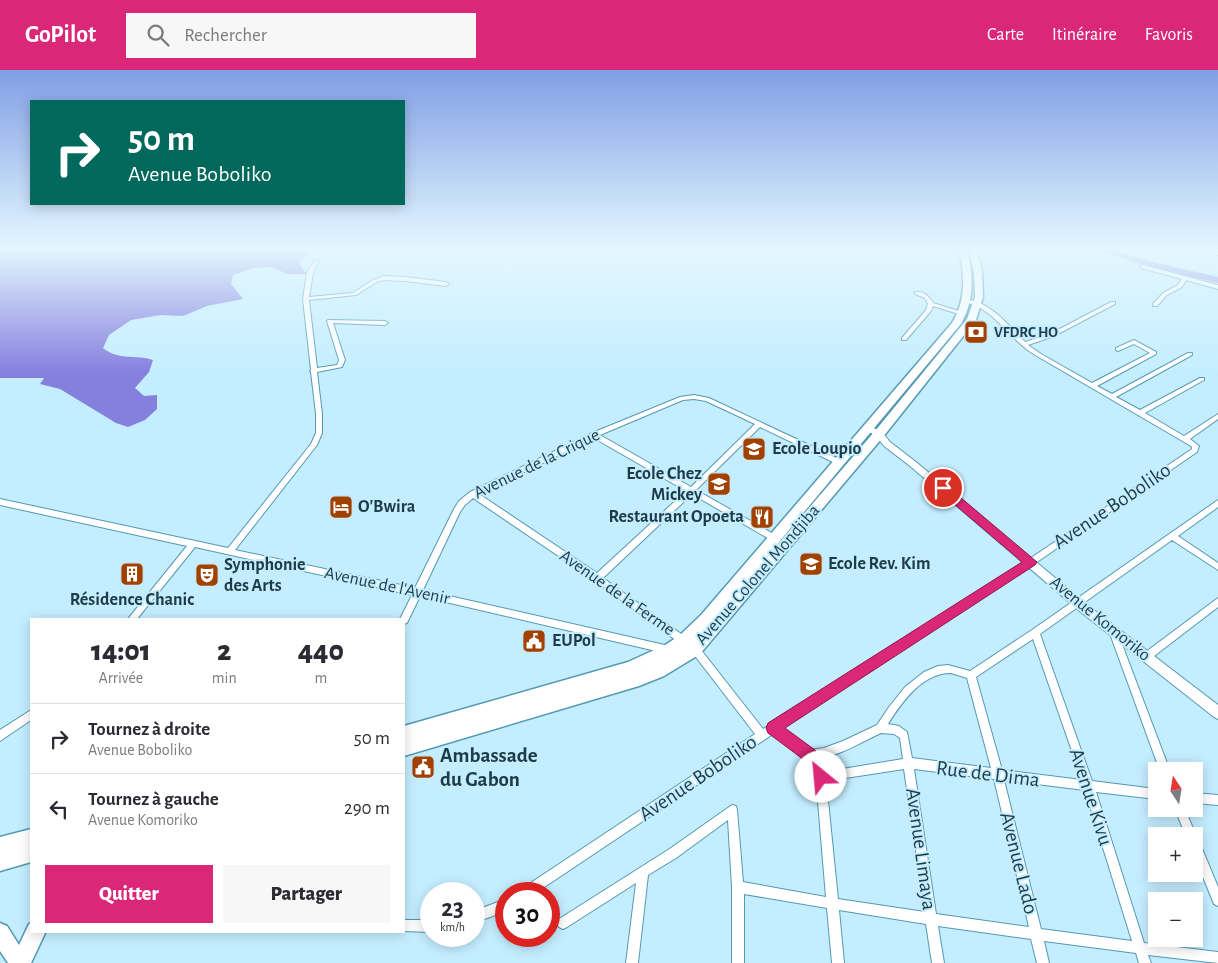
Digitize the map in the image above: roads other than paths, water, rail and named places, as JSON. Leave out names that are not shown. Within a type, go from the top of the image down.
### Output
[{"type":"main road","name":"Avenue Colonel Mondjiba","points":[[970,290],[973,303]]},
{"type":"main road","name":"Avenue Colonel Mondjiba","points":[[688,648],[706,619],[839,462],[873,431],[971,320],[975,290]]},
{"type":"main road","name":"Avenue Colonel Mondjiba","points":[[405,748],[639,679],[659,671],[688,648],[733,607],[873,431],[962,314],[973,303]]},
{"type":"main road","name":"Avenue Colonel Mondjiba","points":[[405,734],[631,668],[670,650],[688,648]]},
{"type":"main road","points":[[0,846],[30,838]]},
{"type":"main road","points":[[0,862],[30,853]]},
{"type":"main road","points":[[0,933],[20,963],[35,933]]},
{"type":"street","points":[[229,552],[314,445],[319,433],[319,414],[306,299],[307,290]]},
{"type":"street","points":[[306,299],[343,297],[361,290]]},
{"type":"street","points":[[1155,305],[1165,294],[1173,290]]},
{"type":"street","points":[[917,293],[928,298],[932,304],[962,314]]},
{"type":"street","points":[[973,303],[996,316],[1024,344],[1039,354],[1185,439],[1218,416]]},
{"type":"street","points":[[1024,344],[1052,335],[1113,303]]},
{"type":"street","points":[[904,339],[932,304]]},
{"type":"street","points":[[313,371],[340,366],[342,360],[330,321],[385,322]]},
{"type":"street","points":[[1093,386],[1154,353],[1134,342],[1118,349]]},
{"type":"street","points":[[1113,396],[1190,354]]},
{"type":"street","points":[[1140,412],[1202,379]]},
{"type":"street","name":"Avenue de la Crique","points":[[405,618],[457,511],[462,503],[472,494],[594,435],[682,398],[707,399],[758,425]]},
{"type":"street","points":[[597,578],[691,491],[758,425],[839,462]]},
{"type":"street","name":"Avenue Komoriko","points":[[873,431],[1078,603],[1218,713]]},
{"type":"street","points":[[594,435],[774,538]]},
{"type":"street","name":"Avenue Boboliko","points":[[542,882],[773,728],[1030,562],[1195,450],[1196,446],[1185,439]]},
{"type":"street","name":"Avenue de la Ferme","points":[[472,494],[597,578],[688,648],[762,736]]},
{"type":"street","name":"Avenue de l'Avenir","points":[[0,502],[418,592],[670,650]]},
{"type":"street","points":[[810,755],[824,753],[845,746],[880,728],[906,692],[938,670],[948,669],[971,676],[1078,603],[1218,503]]},
{"type":"street","points":[[1172,536],[1218,568]]},
{"type":"street","points":[[133,618],[193,544]]},
{"type":"street","points":[[1146,657],[1218,602]]},
{"type":"street","points":[[1113,631],[1162,762]]},
{"type":"street","name":"Avenue Kivu","points":[[1035,633],[1089,786],[1145,963]]},
{"type":"street","name":"Avenue Lado","points":[[971,676],[998,775],[1043,963]]},
{"type":"street","points":[[0,736],[30,715]]},
{"type":"street","points":[[773,728],[810,755],[821,777],[838,963]]},
{"type":"street","name":"Avenue Limaya","points":[[880,728],[896,729],[904,734],[938,963]]},
{"type":"street","name":"Rue de Dima","points":[[821,777],[909,763],[1148,793]]},
{"type":"street","points":[[1203,799],[1218,800]]},
{"type":"street","points":[[563,923],[643,873],[732,810],[738,887],[738,963]]},
{"type":"street","points":[[1203,864],[1218,900]]},
{"type":"street","points":[[632,963],[643,873]]},
{"type":"street","points":[[738,887],[834,905],[1037,935],[1218,958]]},
{"type":"street","points":[[405,926],[420,926]]},
{"type":"place","name":"VFDRC HO","points":[[976,332]]},
{"type":"place","name":"Ecole Loupio","points":[[754,449]]},
{"type":"place","name":"Ecole Chez Mickey","points":[[719,484]]},
{"type":"place","name":"O'Bwira","points":[[341,507]]},
{"type":"place","name":"Restaurant Opoeta","points":[[762,517]]},
{"type":"place","name":"Ecole Rev. Kim","points":[[811,564]]},
{"type":"place","name":"Résidence Chanic","points":[[132,574]]},
{"type":"place","name":"Symphonie des Arts","points":[[207,575]]},
{"type":"place","name":"EUPol","points":[[534,641]]},
{"type":"place","name":"Ambassade du Gabon","points":[[423,767]]}]
